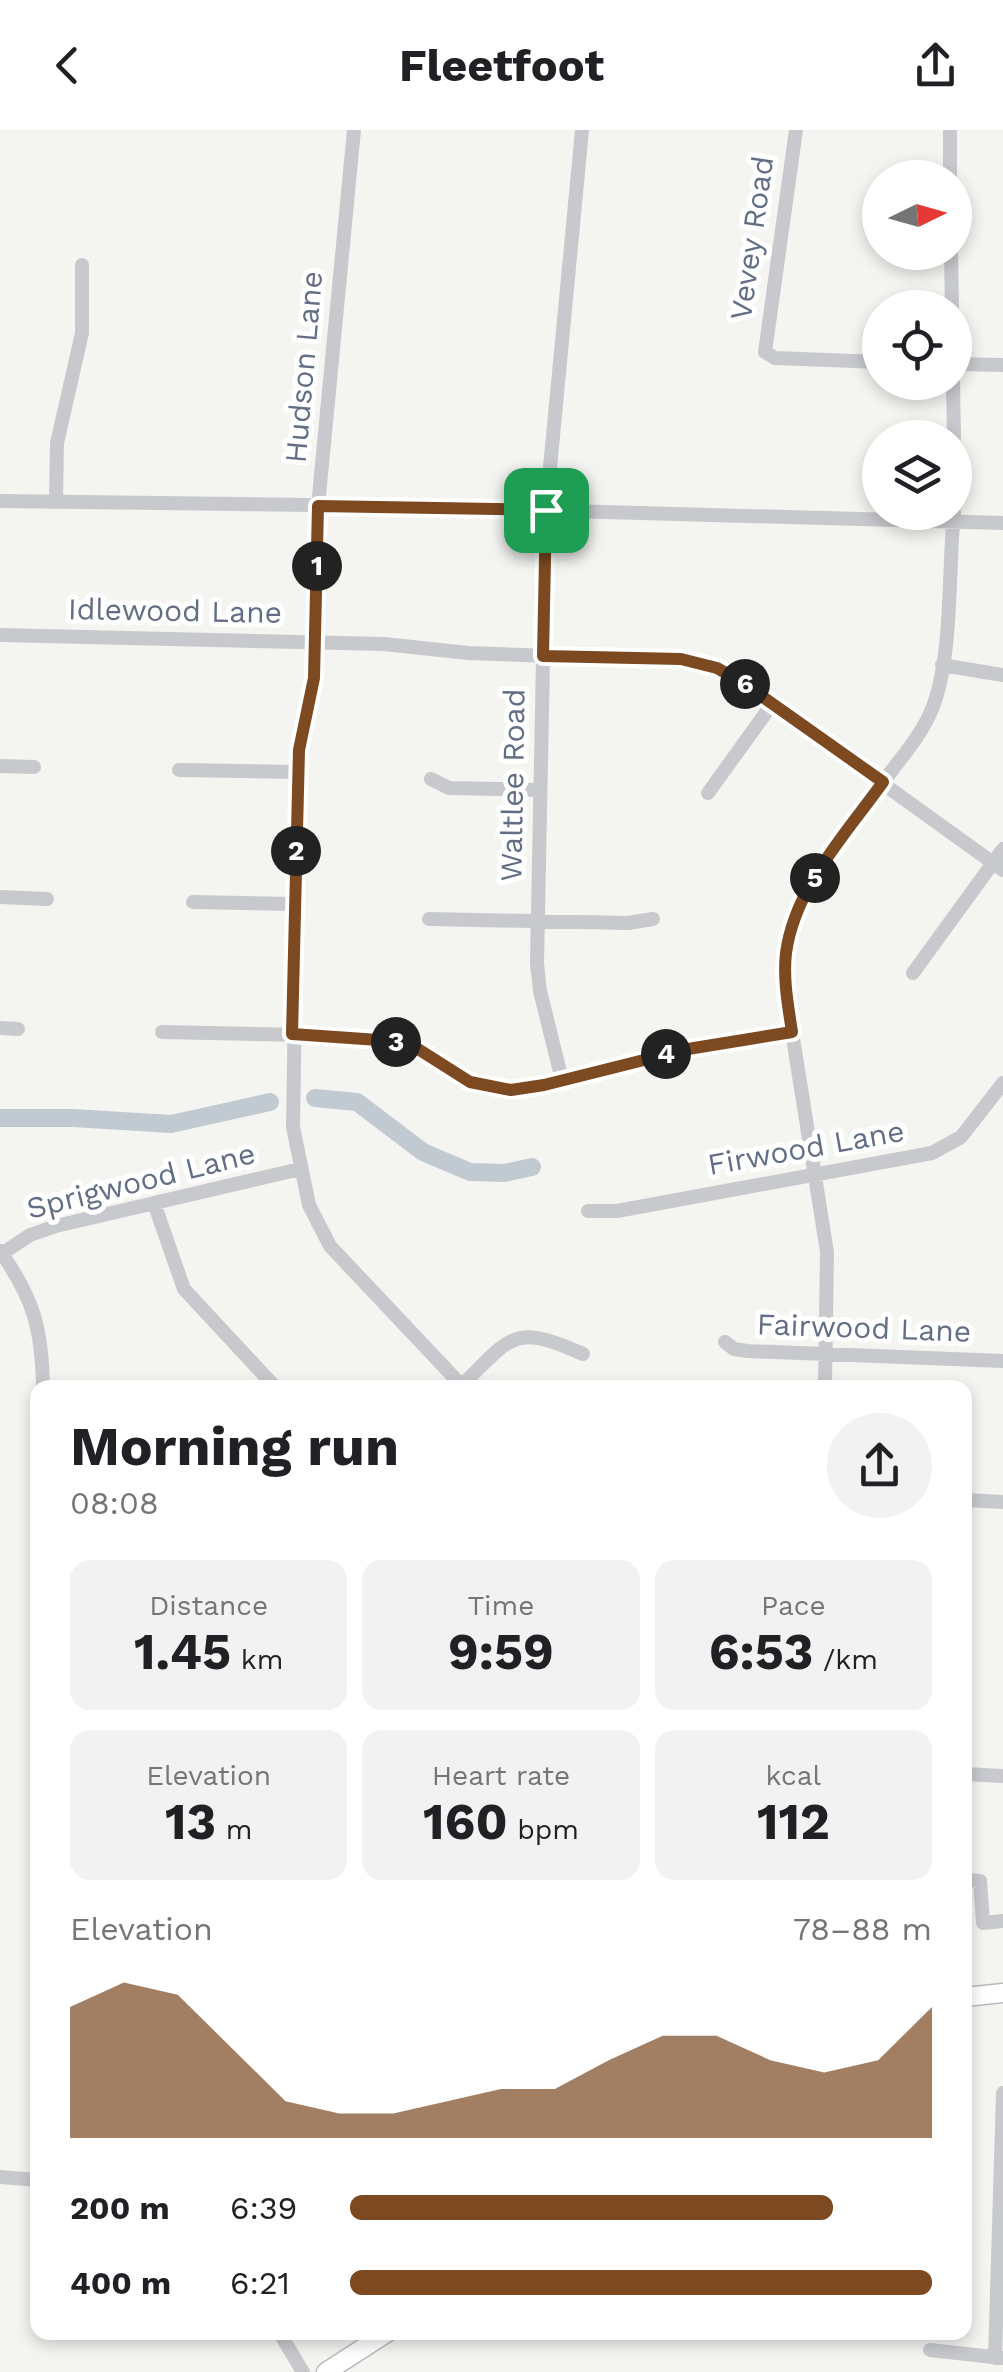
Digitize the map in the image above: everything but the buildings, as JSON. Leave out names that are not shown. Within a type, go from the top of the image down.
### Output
[{"type":"main road","points":[[972,1996],[1003,1994]]},
{"type":"main road","points":[[326,2372],[376,2340]]},
{"type":"street","name":"Hudson Lane","points":[[354,130],[318,506],[314,678],[301,733],[298,772],[293,1127],[309,1205],[330,1246],[454,1380]]},
{"type":"street","name":"Waltlee Road","points":[[562,1080],[540,992],[537,921],[546,510],[582,130]]},
{"type":"street","name":"Vevey Road","points":[[796,130],[766,354],[775,358],[862,361]]},
{"type":"street","points":[[950,130],[950,160]]},
{"type":"street","points":[[56,502],[57,443],[82,333],[82,265]]},
{"type":"street","points":[[972,364],[1003,365]]},
{"type":"street","points":[[0,501],[862,515]]},
{"type":"street","points":[[972,519],[1003,523]]},
{"type":"street","points":[[825,1380],[828,1276],[785,982],[786,953],[802,899],[932,711],[942,666],[953,530]]},
{"type":"street","name":"Idlewood Lane","points":[[0,636],[316,642],[692,661],[729,674],[773,703],[998,866]]},
{"type":"street","points":[[942,666],[1003,675]]},
{"type":"street","points":[[708,793],[773,703]]},
{"type":"street","points":[[0,766],[34,767]]},
{"type":"street","points":[[179,770],[298,772]]},
{"type":"street","points":[[431,779],[449,788],[540,790]]},
{"type":"street","points":[[913,973],[998,866],[1003,849]]},
{"type":"street","points":[[0,898],[47,899]]},
{"type":"street","points":[[192,902],[295,904]]},
{"type":"street","points":[[428,919],[628,923],[653,919]]},
{"type":"street","points":[[0,1028],[18,1029]]},
{"type":"street","points":[[162,1032],[292,1034],[393,1041],[418,1049],[470,1082],[495,1090],[531,1088],[688,1049],[792,1032]]},
{"type":"street","name":"Firwood Lane","points":[[588,1211],[617,1211],[922,1156],[946,1148],[998,1103],[1003,1083]]},
{"type":"street","name":"Sprigwood Lane","points":[[1,1253],[40,1231],[300,1170]]},
{"type":"street","points":[[154,1203],[184,1289],[269,1380]]},
{"type":"street","points":[[1,1253],[20,1281],[40,1326],[43,1380]]},
{"type":"street","points":[[468,1380],[504,1346],[520,1337],[547,1338],[583,1354]]},
{"type":"street","name":"Fairwood Lane","points":[[725,1342],[742,1351],[1003,1361]]},
{"type":"street","points":[[972,1500],[1003,1502]]},
{"type":"street","points":[[972,1774],[1003,1776]]},
{"type":"street","points":[[972,1880],[980,1881],[983,1922],[1003,1921]]},
{"type":"street","points":[[930,2350],[999,2358],[1003,2093]]},
{"type":"street","points":[[0,2177],[30,2179]]},
{"type":"street","points":[[284,2340],[303,2372]]},
{"type":"waterway","points":[[315,1098],[357,1102],[423,1152],[470,1172],[504,1173],[532,1167]]},
{"type":"waterway","points":[[0,1118],[171,1124],[270,1102]]},
{"type":"route","points":[[318,506],[546,510],[543,656],[681,659],[717,668],[883,782],[802,899],[786,953],[785,982],[792,1032],[688,1049],[511,1090],[470,1082],[418,1049],[393,1041],[292,1034],[299,750],[312,696],[316,653],[318,506]]}]
